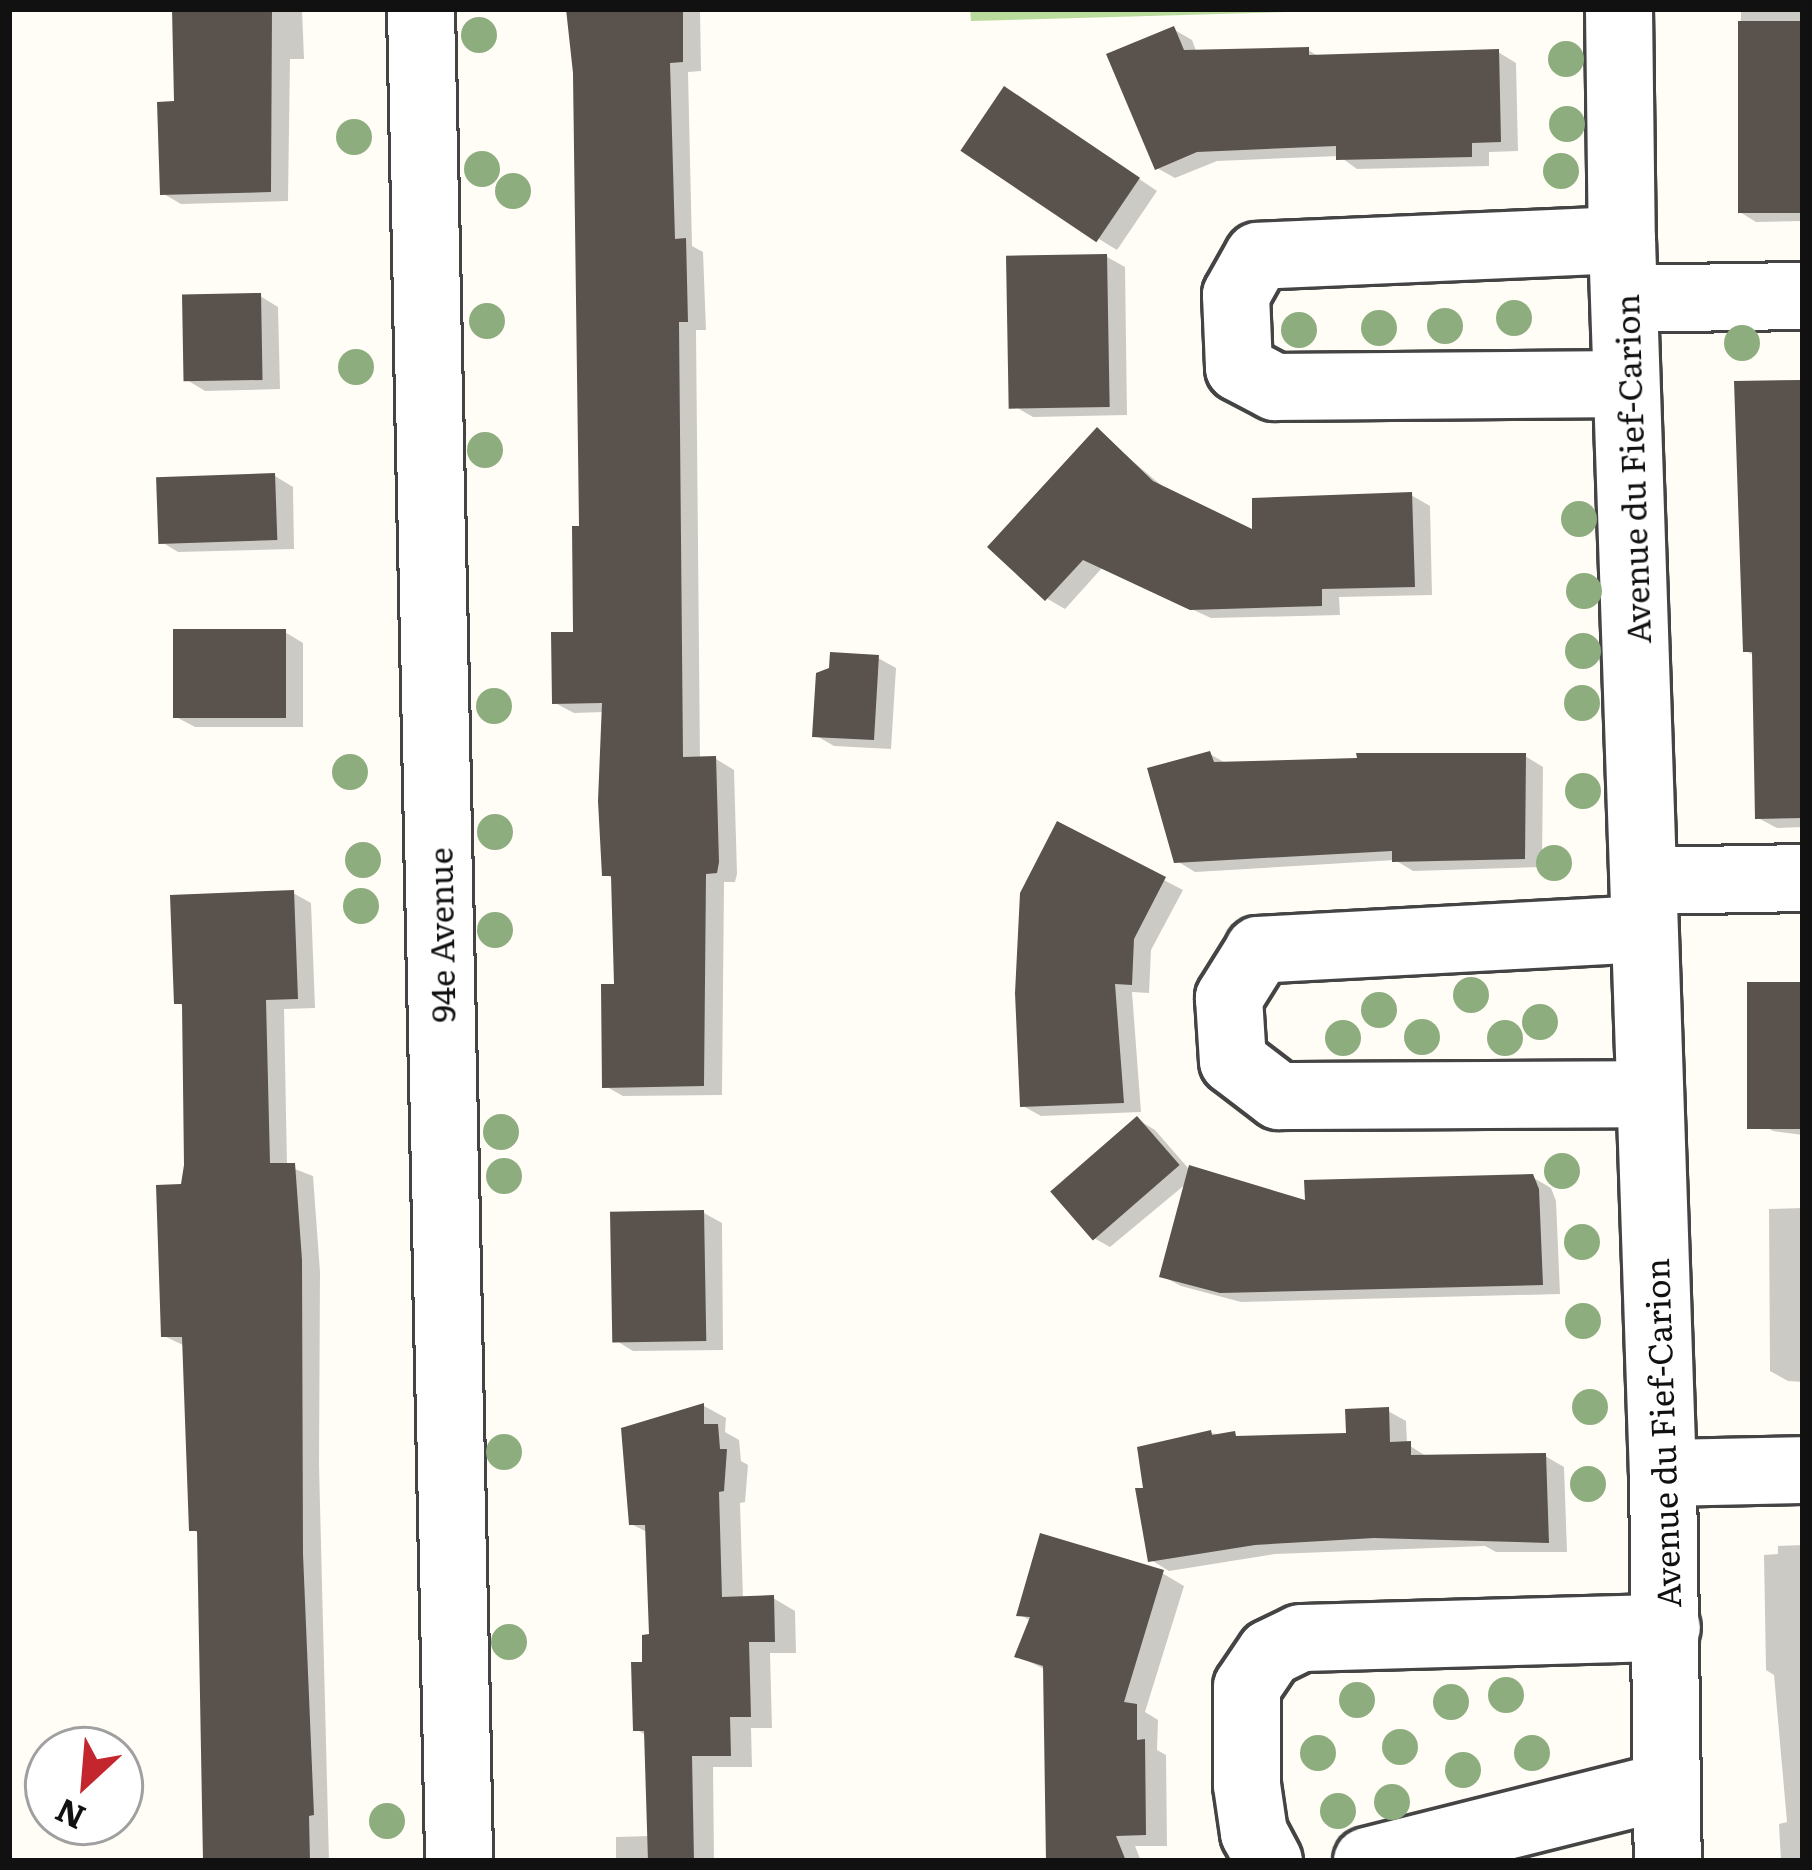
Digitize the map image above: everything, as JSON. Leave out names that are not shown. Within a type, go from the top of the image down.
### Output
[{"type":"street","name":"94e Avenue","points":[[421,9],[459,1861]]},
{"type":"street","name":"Avenue du Fief-Carion","points":[[1619,9],[1663,1473],[1668,1861]]},
{"type":"street","points":[[1627,384],[1275,386],[1239,368],[1236,295],[1258,256],[1624,270],[1803,296]]},
{"type":"street","points":[[1649,1094],[1279,1096],[1233,1061],[1229,998],[1259,950],[1645,905],[1803,878]]},
{"type":"street","points":[[1663,1473],[1803,1470]]},
{"type":"street","name":"Avenue du Fief-Carion","points":[[1269,1861],[1254,1833],[1247,1785],[1247,1688],[1270,1653],[1301,1638],[1667,1628]]},
{"type":"street","points":[[1367,1861],[1666,1786]]},
{"type":"green space","points":[[970,9],[1390,9],[971,21]]},
{"type":"building","points":[[172,9],[272,9],[271,192],[160,195],[157,102],[174,101]]},
{"type":"building","points":[[566,9],[683,9],[683,62],[670,63],[675,239],[686,238],[688,322],[679,322],[683,757],[716,756],[719,862],[717,873],[706,874],[704,1086],[602,1088],[601,984],[614,984],[611,876],[602,876],[598,801],[602,703],[552,704],[551,632],[573,632],[572,526],[579,526],[573,73]]},
{"type":"building","points":[[1738,21],[1803,21],[1803,213],[1738,213]]},
{"type":"building","points":[[1174,26],[1184,50],[1309,47],[1309,55],[1499,49],[1501,142],[1472,143],[1472,157],[1336,160],[1336,146],[1197,152],[1155,170],[1106,54]]},
{"type":"building","points":[[1004,86],[1140,178],[1096,242],[960,151]]},
{"type":"building","points":[[1107,254],[1110,407],[1009,409],[1006,256]]},
{"type":"building","points":[[261,293],[263,380],[184,381],[182,294]]},
{"type":"building","points":[[1803,380],[1803,818],[1755,819],[1752,652],[1743,652],[1734,381]]},
{"type":"building","points":[[1097,427],[1153,481],[1252,529],[1252,498],[1412,492],[1415,587],[1322,589],[1322,606],[1190,610],[1083,560],[1045,601],[987,547]]},
{"type":"building","points":[[275,473],[277,540],[158,544],[156,477]]},
{"type":"building","points":[[173,629],[286,629],[286,718],[173,718]]},
{"type":"building","points":[[830,652],[879,655],[874,740],[812,737],[816,673],[829,668]]},
{"type":"building","points":[[1210,751],[1214,762],[1357,758],[1356,753],[1526,753],[1525,859],[1392,862],[1392,851],[1174,863],[1147,768]]},
{"type":"building","points":[[1057,821],[1166,877],[1134,939],[1132,985],[1115,984],[1124,1103],[1020,1107],[1015,993],[1020,893]]},
{"type":"building","points":[[294,890],[298,999],[266,1000],[270,1163],[295,1163],[302,1260],[303,1554],[314,1815],[309,1816],[310,1861],[203,1861],[197,1531],[189,1531],[182,1337],[161,1337],[156,1185],[181,1184],[184,1165],[182,1004],[174,1004],[170,895]]},
{"type":"building","points":[[1747,982],[1803,982],[1803,1129],[1747,1129]]},
{"type":"building","points":[[1137,1116],[1180,1165],[1093,1241],[1050,1191]]},
{"type":"building","points":[[1189,1165],[1305,1200],[1304,1180],[1533,1174],[1539,1189],[1543,1285],[1220,1293],[1159,1277]]},
{"type":"building","points":[[704,1210],[706,1341],[612,1343],[610,1212]]},
{"type":"building","points":[[704,1403],[704,1424],[718,1424],[720,1449],[727,1449],[724,1491],[719,1492],[722,1597],[774,1595],[775,1642],[749,1642],[751,1717],[730,1717],[731,1756],[692,1756],[694,1861],[648,1861],[644,1731],[633,1731],[631,1662],[642,1662],[642,1635],[649,1634],[645,1525],[629,1525],[621,1428]]},
{"type":"building","points":[[1389,1407],[1390,1442],[1411,1441],[1411,1455],[1546,1453],[1549,1543],[1374,1538],[1255,1545],[1148,1562],[1135,1488],[1143,1488],[1137,1447],[1211,1430],[1212,1435],[1235,1431],[1236,1436],[1346,1433],[1345,1409]]},
{"type":"building","points":[[1040,1533],[1164,1570],[1124,1702],[1137,1704],[1137,1740],[1145,1739],[1146,1835],[1116,1836],[1126,1861],[1046,1861],[1043,1666],[1014,1657],[1030,1617],[1016,1616]]}]
